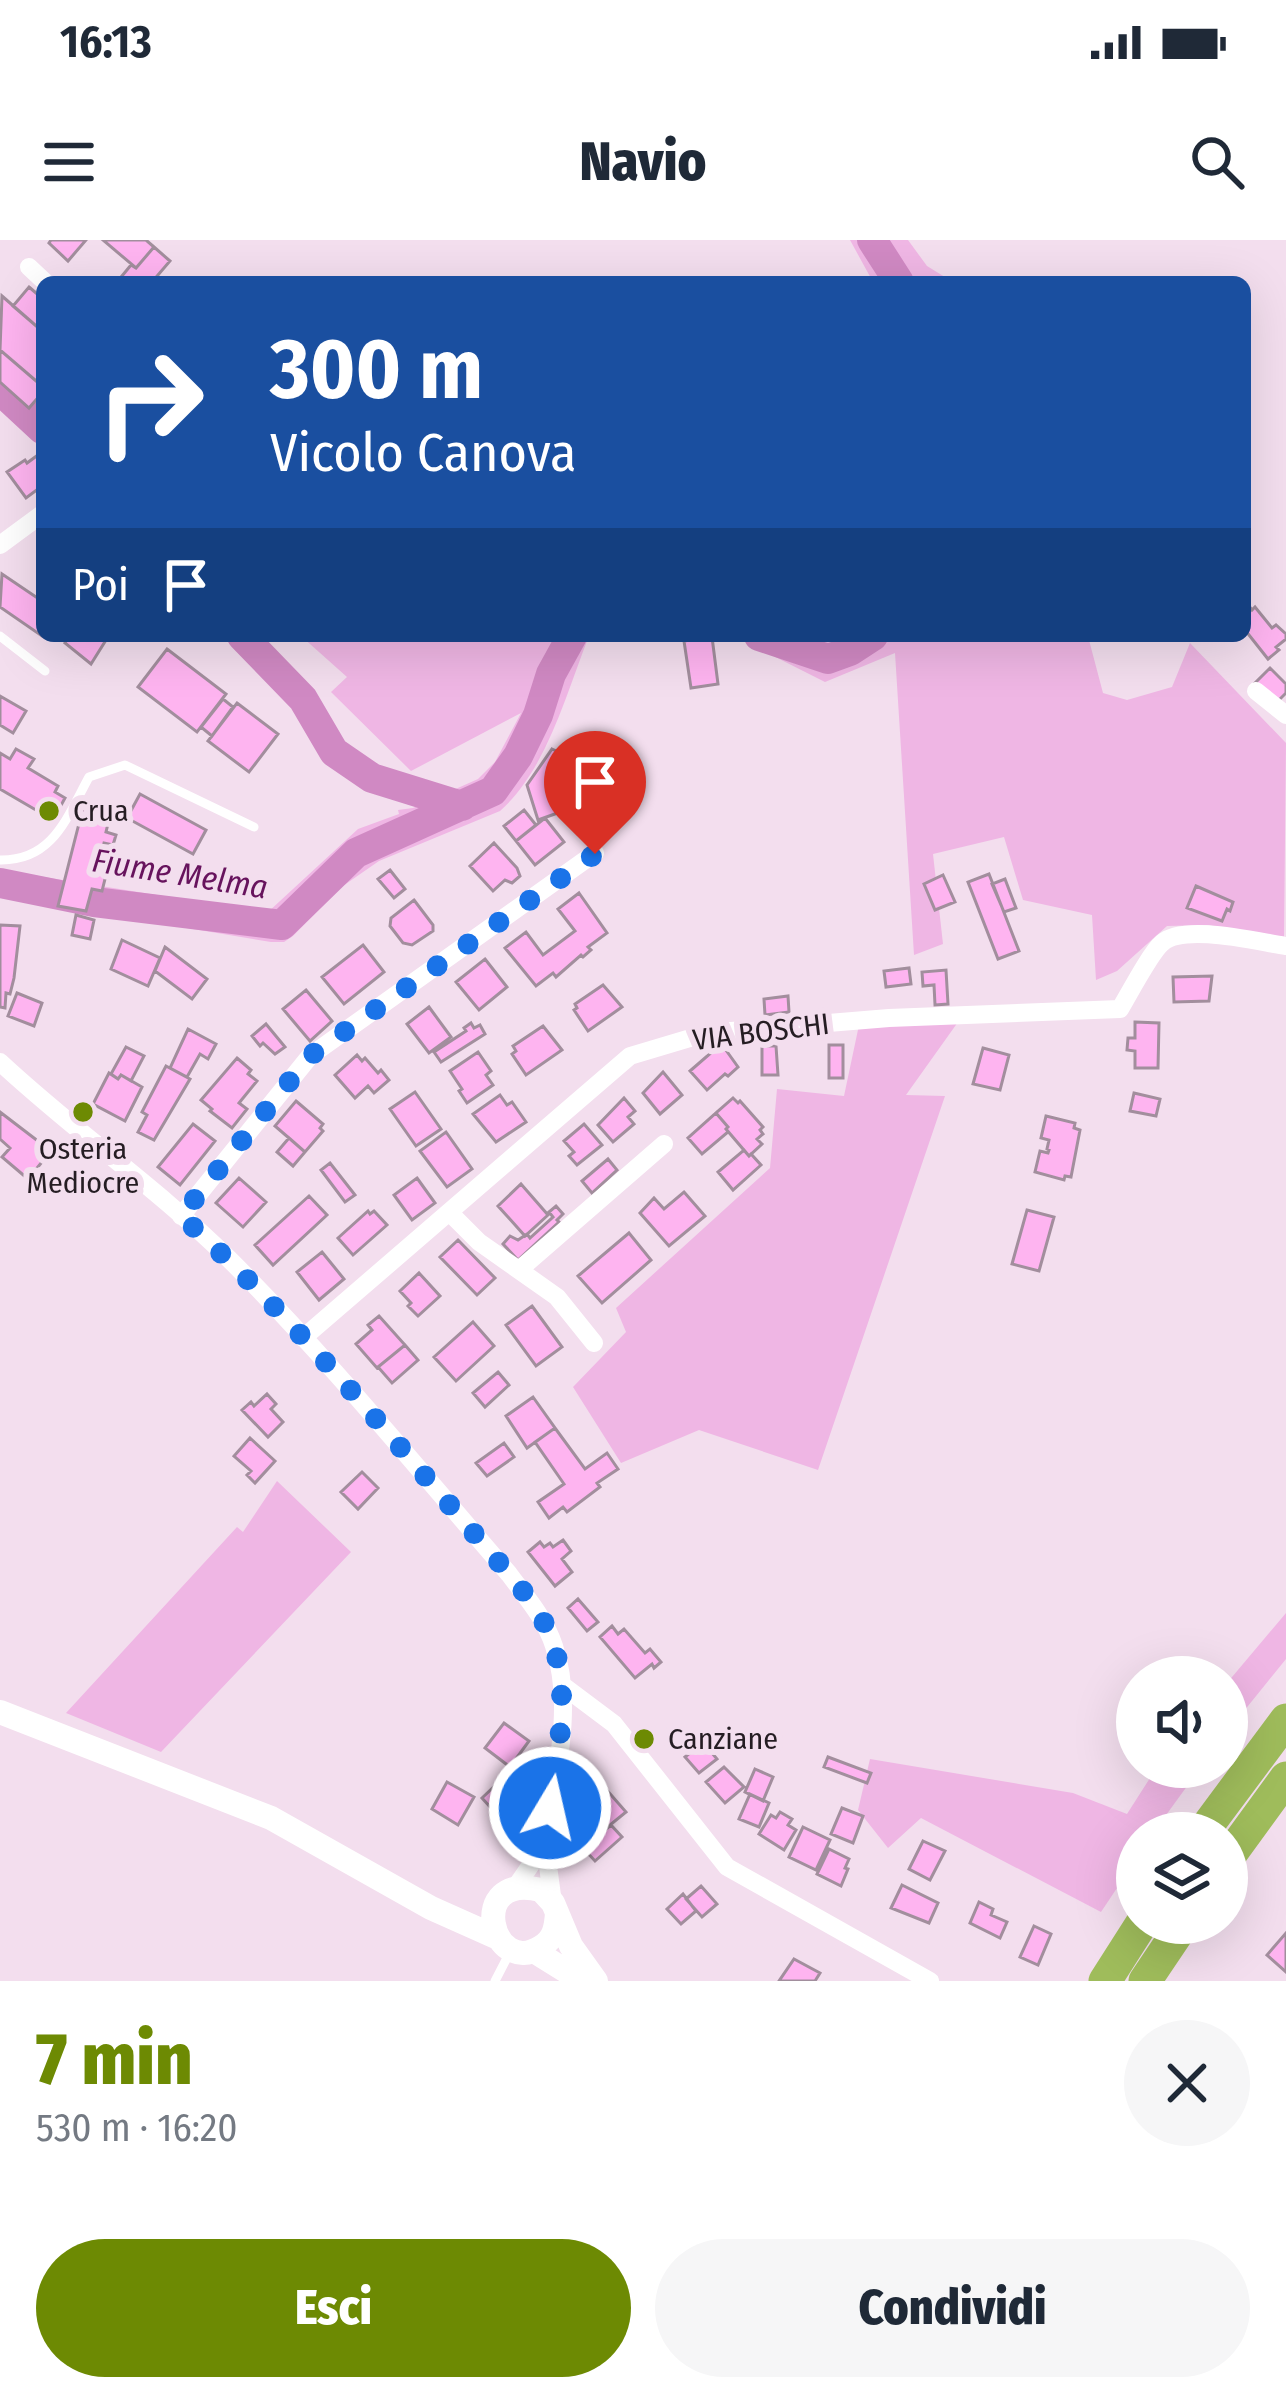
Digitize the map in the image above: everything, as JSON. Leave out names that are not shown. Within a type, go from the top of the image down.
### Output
[{"type":"highway","points":[[1218,1812],[1286,1720]]},
{"type":"highway","points":[[1248,1830],[1286,1778]]},
{"type":"highway","points":[[1105,1981],[1129,1944]]},
{"type":"highway","points":[[1145,1981],[1170,1944]]},
{"type":"street","points":[[28,267],[38,276]]},
{"type":"street","points":[[0,545],[36,518]]},
{"type":"street","points":[[1256,691],[1286,715]]},
{"type":"street","points":[[181,1216],[310,1056],[595,854]]},
{"type":"street","name":"VIA BOSCHI","points":[[303,1338],[631,1056],[707,1033],[889,1018],[1120,1009],[1162,942],[1180,934],[1286,946]]},
{"type":"street","points":[[0,1062],[226,1257],[303,1338],[539,1613],[554,1646],[562,1685],[560,1738],[545,1844],[556,1929],[548,1943],[514,1946],[492,1926],[493,1910],[545,1844]]},
{"type":"street","points":[[520,1269],[664,1144]]},
{"type":"street","points":[[449,1212],[478,1242],[557,1297],[594,1343]]},
{"type":"street","points":[[562,1685],[614,1724],[727,1867],[929,1981]]},
{"type":"street","points":[[0,1712],[272,1818],[431,1908],[582,1981]]},
{"type":"street","points":[[431,1908],[468,1912],[508,1892],[541,1890],[596,1981]]},
{"type":"lane","points":[[0,636],[45,671]]},
{"type":"lane","points":[[0,860],[39,852],[58,832],[89,777],[125,765],[254,827]]},
{"type":"lane","points":[[495,1981],[514,1946]]},
{"type":"shaded area","points":[[850,240],[908,240],[927,266],[943,276],[870,276]]},
{"type":"shaded area","points":[[308,642],[587,642],[543,752],[500,811],[379,861],[340,888],[284,942],[0,893],[0,870],[267,913],[358,829],[478,779],[495,762],[521,713],[411,771],[331,692],[347,677]]},
{"type":"shaded area","points":[[746,642],[1090,642],[1103,693],[1127,700],[1172,687],[1190,643],[1286,743],[1284,938],[1207,925],[1167,926],[1117,971],[1096,980],[1092,915],[1023,900],[1004,837],[933,854],[943,944],[914,955],[895,653],[825,682]]},
{"type":"shaded area","points":[[963,1015],[906,1095],[945,1096],[818,1470],[699,1430],[621,1463],[573,1387],[626,1332],[616,1308],[770,1168],[777,1089],[844,1096],[859,1025]]},
{"type":"shaded area","points":[[277,1481],[351,1552],[161,1752],[66,1713],[237,1527],[243,1532]]},
{"type":"shaded area","points":[[1286,1613],[1286,1659],[1248,1706],[1248,1658]]},
{"type":"shaded area","points":[[870,1759],[1073,1793],[1122,1812],[1116,1812],[1116,1890],[1101,1912],[921,1818],[888,1848],[858,1810]]},
{"type":"shaded area","points":[[1144,1788],[1186,1788],[1168,1812],[1128,1812]]},
{"type":"building","points":[[51,240],[86,240],[68,261]]},
{"type":"building","points":[[103,240],[146,240],[154,247],[136,268]]},
{"type":"building","points":[[154,247],[170,261],[157,276],[122,276],[131,265],[136,268]]},
{"type":"building","points":[[29,287],[36,293],[36,326],[13,306]]},
{"type":"building","points":[[2,296],[36,326],[36,381],[0,350]]},
{"type":"building","points":[[0,350],[36,381],[36,400],[29,408],[0,382]]},
{"type":"building","points":[[36,456],[36,490],[26,498],[7,472]]},
{"type":"building","points":[[2,574],[36,597],[36,632],[0,607]]},
{"type":"building","points":[[1255,607],[1272,628],[1276,625],[1286,634],[1276,647],[1279,650],[1268,659],[1251,638],[1251,609]]},
{"type":"building","points":[[66,642],[105,642],[91,664]]},
{"type":"building","points":[[684,642],[713,642],[718,684],[691,688]]},
{"type":"building","points":[[167,649],[226,694],[197,732],[138,687]]},
{"type":"building","points":[[1270,668],[1286,684],[1286,693],[1275,704],[1254,684]]},
{"type":"building","points":[[0,696],[26,711],[13,733],[0,725]]},
{"type":"building","points":[[223,699],[233,707],[212,736],[201,727]]},
{"type":"building","points":[[237,703],[278,734],[249,772],[208,741]]},
{"type":"building","points":[[16,749],[34,759],[28,768],[58,786],[55,792],[65,798],[53,820],[0,789],[0,753],[10,759]]},
{"type":"building","points":[[552,749],[563,754],[580,805],[538,820],[527,785]]},
{"type":"building","points":[[140,794],[206,830],[193,854],[127,818]]},
{"type":"building","points":[[85,800],[112,807],[106,832],[116,835],[113,845],[104,843],[97,869],[107,871],[102,891],[92,889],[86,911],[58,906]]},
{"type":"building","points":[[524,810],[536,825],[516,841],[504,826]]},
{"type":"building","points":[[545,818],[564,842],[535,865],[516,841]]},
{"type":"building","points":[[494,843],[520,876],[512,883],[505,880],[493,891],[470,866]]},
{"type":"building","points":[[390,870],[405,889],[394,898],[378,879]]},
{"type":"building","points":[[989,874],[1019,951],[998,959],[968,882]]},
{"type":"building","points":[[943,875],[955,902],[935,910],[924,884]]},
{"type":"building","points":[[1005,879],[1016,908],[1004,912],[992,884]]},
{"type":"building","points":[[1196,886],[1233,902],[1222,921],[1187,908]]},
{"type":"building","points":[[579,893],[607,933],[583,957],[536,986],[505,948],[526,932],[543,955],[575,931],[558,909]]},
{"type":"building","points":[[414,900],[433,931],[412,945],[403,943],[390,926],[391,918]]},
{"type":"building","points":[[76,915],[94,920],[90,939],[72,935]]},
{"type":"building","points":[[0,925],[20,926],[5,1008],[0,1007]]},
{"type":"building","points":[[122,940],[160,958],[148,986],[111,969]]},
{"type":"building","points":[[363,945],[384,972],[344,1004],[322,977]]},
{"type":"building","points":[[165,947],[207,979],[192,999],[155,971]]},
{"type":"building","points":[[485,959],[507,987],[479,1010],[456,982]]},
{"type":"building","points":[[909,968],[911,984],[886,987],[884,971]]},
{"type":"building","points":[[946,970],[948,1004],[935,1005],[934,985],[923,986],[922,972]]},
{"type":"building","points":[[1212,976],[1209,1001],[1174,1002],[1173,977]]},
{"type":"building","points":[[603,985],[622,1007],[588,1031],[575,1004]]},
{"type":"building","points":[[306,990],[332,1021],[310,1041],[283,1009]]},
{"type":"building","points":[[17,993],[42,1003],[34,1026],[8,1016]]},
{"type":"building","points":[[788,996],[789,1012],[765,1015],[764,999]]},
{"type":"building","points":[[429,1007],[451,1037],[429,1053],[407,1024]]},
{"type":"building","points":[[1135,1022],[1159,1023],[1158,1068],[1135,1068],[1135,1051],[1127,1050],[1128,1038],[1135,1038]]},
{"type":"building","points":[[471,1023],[474,1028],[480,1025],[485,1034],[441,1062],[434,1052]]},
{"type":"building","points":[[266,1024],[285,1047],[275,1054],[252,1036]]},
{"type":"building","points":[[543,1026],[562,1050],[526,1075],[512,1054],[513,1046]]},
{"type":"building","points":[[188,1029],[216,1044],[208,1059],[200,1054],[187,1077],[170,1068]]},
{"type":"building","points":[[829,1045],[843,1045],[843,1078],[829,1078]]},
{"type":"building","points":[[723,1046],[738,1067],[707,1090],[690,1071]]},
{"type":"building","points":[[762,1046],[776,1046],[778,1075],[762,1075]]},
{"type":"building","points":[[126,1047],[144,1056],[131,1081],[111,1074]]},
{"type":"building","points":[[983,1048],[1009,1055],[1000,1090],[973,1084]]},
{"type":"building","points":[[478,1052],[491,1071],[486,1075],[493,1085],[467,1103],[450,1071]]},
{"type":"building","points":[[357,1055],[389,1080],[374,1093],[368,1086],[355,1098],[335,1075]]},
{"type":"building","points":[[237,1058],[257,1081],[239,1103],[247,1109],[232,1128],[201,1100]]},
{"type":"building","points":[[166,1066],[190,1079],[154,1140],[138,1132],[147,1115],[142,1112]]},
{"type":"building","points":[[663,1072],[682,1095],[660,1114],[643,1093]]},
{"type":"building","points":[[109,1073],[142,1087],[125,1121],[93,1104]]},
{"type":"building","points":[[415,1092],[441,1129],[416,1146],[390,1109]]},
{"type":"building","points":[[1134,1093],[1160,1099],[1156,1116],[1130,1111]]},
{"type":"building","points":[[500,1095],[507,1105],[512,1102],[526,1122],[496,1142],[473,1114]]},
{"type":"building","points":[[624,1098],[635,1111],[628,1117],[634,1124],[613,1142],[598,1125]]},
{"type":"building","points":[[733,1098],[763,1127],[757,1139],[762,1144],[749,1156],[716,1113]]},
{"type":"building","points":[[296,1101],[323,1124],[323,1131],[305,1152],[275,1126]]},
{"type":"building","points":[[0,1112],[51,1151],[28,1179],[2,1157],[10,1148],[0,1139]]},
{"type":"building","points":[[716,1113],[728,1132],[702,1154],[688,1138]]},
{"type":"building","points":[[1046,1116],[1075,1123],[1074,1128],[1080,1130],[1071,1177],[1064,1180],[1035,1172],[1040,1151],[1049,1150],[1049,1140],[1041,1138]]},
{"type":"building","points":[[193,1124],[215,1141],[180,1185],[158,1167]]},
{"type":"building","points":[[584,1124],[602,1145],[577,1165],[564,1141]]},
{"type":"building","points":[[446,1132],[472,1169],[447,1187],[420,1151]]},
{"type":"building","points":[[289,1138],[305,1152],[293,1166],[277,1152]]},
{"type":"building","points":[[744,1150],[761,1165],[733,1190],[718,1172]]},
{"type":"building","points":[[608,1159],[617,1170],[592,1193],[582,1181]]},
{"type":"building","points":[[330,1163],[355,1195],[345,1202],[321,1170]]},
{"type":"building","points":[[239,1178],[266,1202],[243,1227],[216,1203]]},
{"type":"building","points":[[417,1178],[435,1203],[412,1220],[394,1195]]},
{"type":"building","points":[[521,1184],[548,1215],[525,1236],[498,1206]]},
{"type":"building","points":[[684,1192],[705,1216],[669,1246],[640,1213],[654,1198],[664,1209]]},
{"type":"building","points":[[309,1196],[327,1215],[273,1265],[255,1245]]},
{"type":"building","points":[[556,1206],[563,1214],[559,1222],[518,1260],[503,1244],[510,1236],[518,1240],[527,1234],[530,1238],[553,1217],[549,1212]]},
{"type":"building","points":[[1027,1210],[1054,1217],[1039,1271],[1012,1264]]},
{"type":"building","points":[[368,1211],[387,1225],[353,1255],[338,1238]]},
{"type":"building","points":[[629,1233],[651,1260],[602,1303],[578,1276]]},
{"type":"building","points":[[458,1240],[495,1278],[477,1295],[440,1257]]},
{"type":"building","points":[[322,1252],[344,1279],[319,1300],[297,1272]]},
{"type":"building","points":[[419,1273],[440,1296],[418,1316],[400,1291]]},
{"type":"building","points":[[532,1306],[562,1347],[536,1366],[506,1325]]},
{"type":"building","points":[[379,1316],[405,1345],[377,1368],[356,1344]]},
{"type":"building","points":[[473,1322],[494,1346],[456,1381],[434,1357]]},
{"type":"building","points":[[405,1345],[418,1360],[392,1383],[378,1367]]},
{"type":"building","points":[[498,1372],[509,1385],[485,1407],[473,1393]]},
{"type":"building","points":[[267,1394],[276,1404],[271,1409],[283,1422],[268,1437],[242,1410]]},
{"type":"building","points":[[533,1397],[555,1428],[527,1448],[506,1416]]},
{"type":"building","points":[[555,1428],[585,1469],[607,1453],[618,1469],[567,1512],[563,1507],[549,1518],[538,1502],[564,1484],[535,1442]]},
{"type":"building","points":[[250,1438],[275,1461],[255,1483],[247,1475],[251,1471],[234,1456]]},
{"type":"building","points":[[504,1443],[514,1457],[487,1476],[476,1463]]},
{"type":"building","points":[[362,1472],[378,1488],[358,1509],[341,1492]]},
{"type":"building","points":[[563,1540],[571,1551],[562,1559],[572,1572],[555,1586],[528,1552],[540,1542],[553,1547]]},
{"type":"building","points":[[578,1599],[598,1622],[587,1631],[568,1608]]},
{"type":"building","points":[[612,1626],[618,1634],[624,1629],[645,1653],[650,1649],[661,1662],[635,1678],[600,1637]]},
{"type":"building","points":[[504,1723],[529,1741],[510,1767],[485,1748]]},
{"type":"building","points":[[703,1742],[717,1759],[699,1773],[685,1757]]},
{"type":"building","points":[[828,1757],[871,1773],[867,1783],[824,1767]]},
{"type":"building","points":[[724,1767],[744,1787],[725,1803],[706,1782]]},
{"type":"building","points":[[755,1769],[773,1777],[763,1801],[745,1792]]},
{"type":"building","points":[[502,1779],[511,1790],[491,1808],[482,1798]]},
{"type":"building","points":[[447,1782],[474,1797],[458,1825],[432,1809]]},
{"type":"building","points":[[605,1788],[626,1812],[604,1830],[584,1806]]},
{"type":"building","points":[[750,1794],[769,1803],[759,1827],[739,1819]]},
{"type":"building","points":[[842,1808],[863,1816],[853,1843],[831,1834]]},
{"type":"building","points":[[780,1812],[792,1819],[788,1825],[796,1830],[784,1850],[759,1834],[771,1815],[776,1818]]},
{"type":"building","points":[[611,1825],[622,1837],[595,1861],[583,1848]]},
{"type":"building","points":[[803,1827],[830,1840],[816,1870],[789,1857]]},
{"type":"building","points":[[923,1841],[945,1851],[930,1880],[909,1869]]},
{"type":"building","points":[[829,1849],[849,1859],[841,1886],[817,1874]]},
{"type":"building","points":[[902,1885],[938,1903],[929,1923],[891,1908]]},
{"type":"building","points":[[701,1886],[717,1904],[702,1917],[686,1899]]},
{"type":"building","points":[[683,1894],[696,1911],[681,1924],[667,1909]]},
{"type":"building","points":[[979,1902],[993,1909],[991,1915],[1007,1922],[1000,1938],[970,1923]]},
{"type":"building","points":[[1034,1926],[1051,1934],[1038,1965],[1020,1957]]},
{"type":"building","points":[[1286,1933],[1286,1972],[1267,1955]]},
{"type":"building","points":[[794,1959],[820,1973],[815,1981],[779,1981]]},
{"type":"waterway","name":"Fiume Melma","points":[[872,240],[895,276]]},
{"type":"waterway","points":[[0,390],[36,423]]},
{"type":"waterway","points":[[248,642],[303,699],[334,752],[372,778],[462,806]]},
{"type":"waterway","name":"Fiume Melma","points":[[0,883],[94,902],[282,925],[356,853],[493,791],[518,756],[569,642]]},
{"type":"waterway","name":"Fiume Melma","points":[[777,642],[828,659],[864,642]]},
{"type":"place","name":"Crua","points":[[49,811]]},
{"type":"place","name":"Osteria Mediocre","points":[[83,1112]]},
{"type":"place","name":"Canziane","points":[[644,1739]]},
{"type":"route","points":[[550,1808],[562,1685],[554,1646],[539,1613],[303,1338],[181,1216],[310,1056],[595,854]]}]
